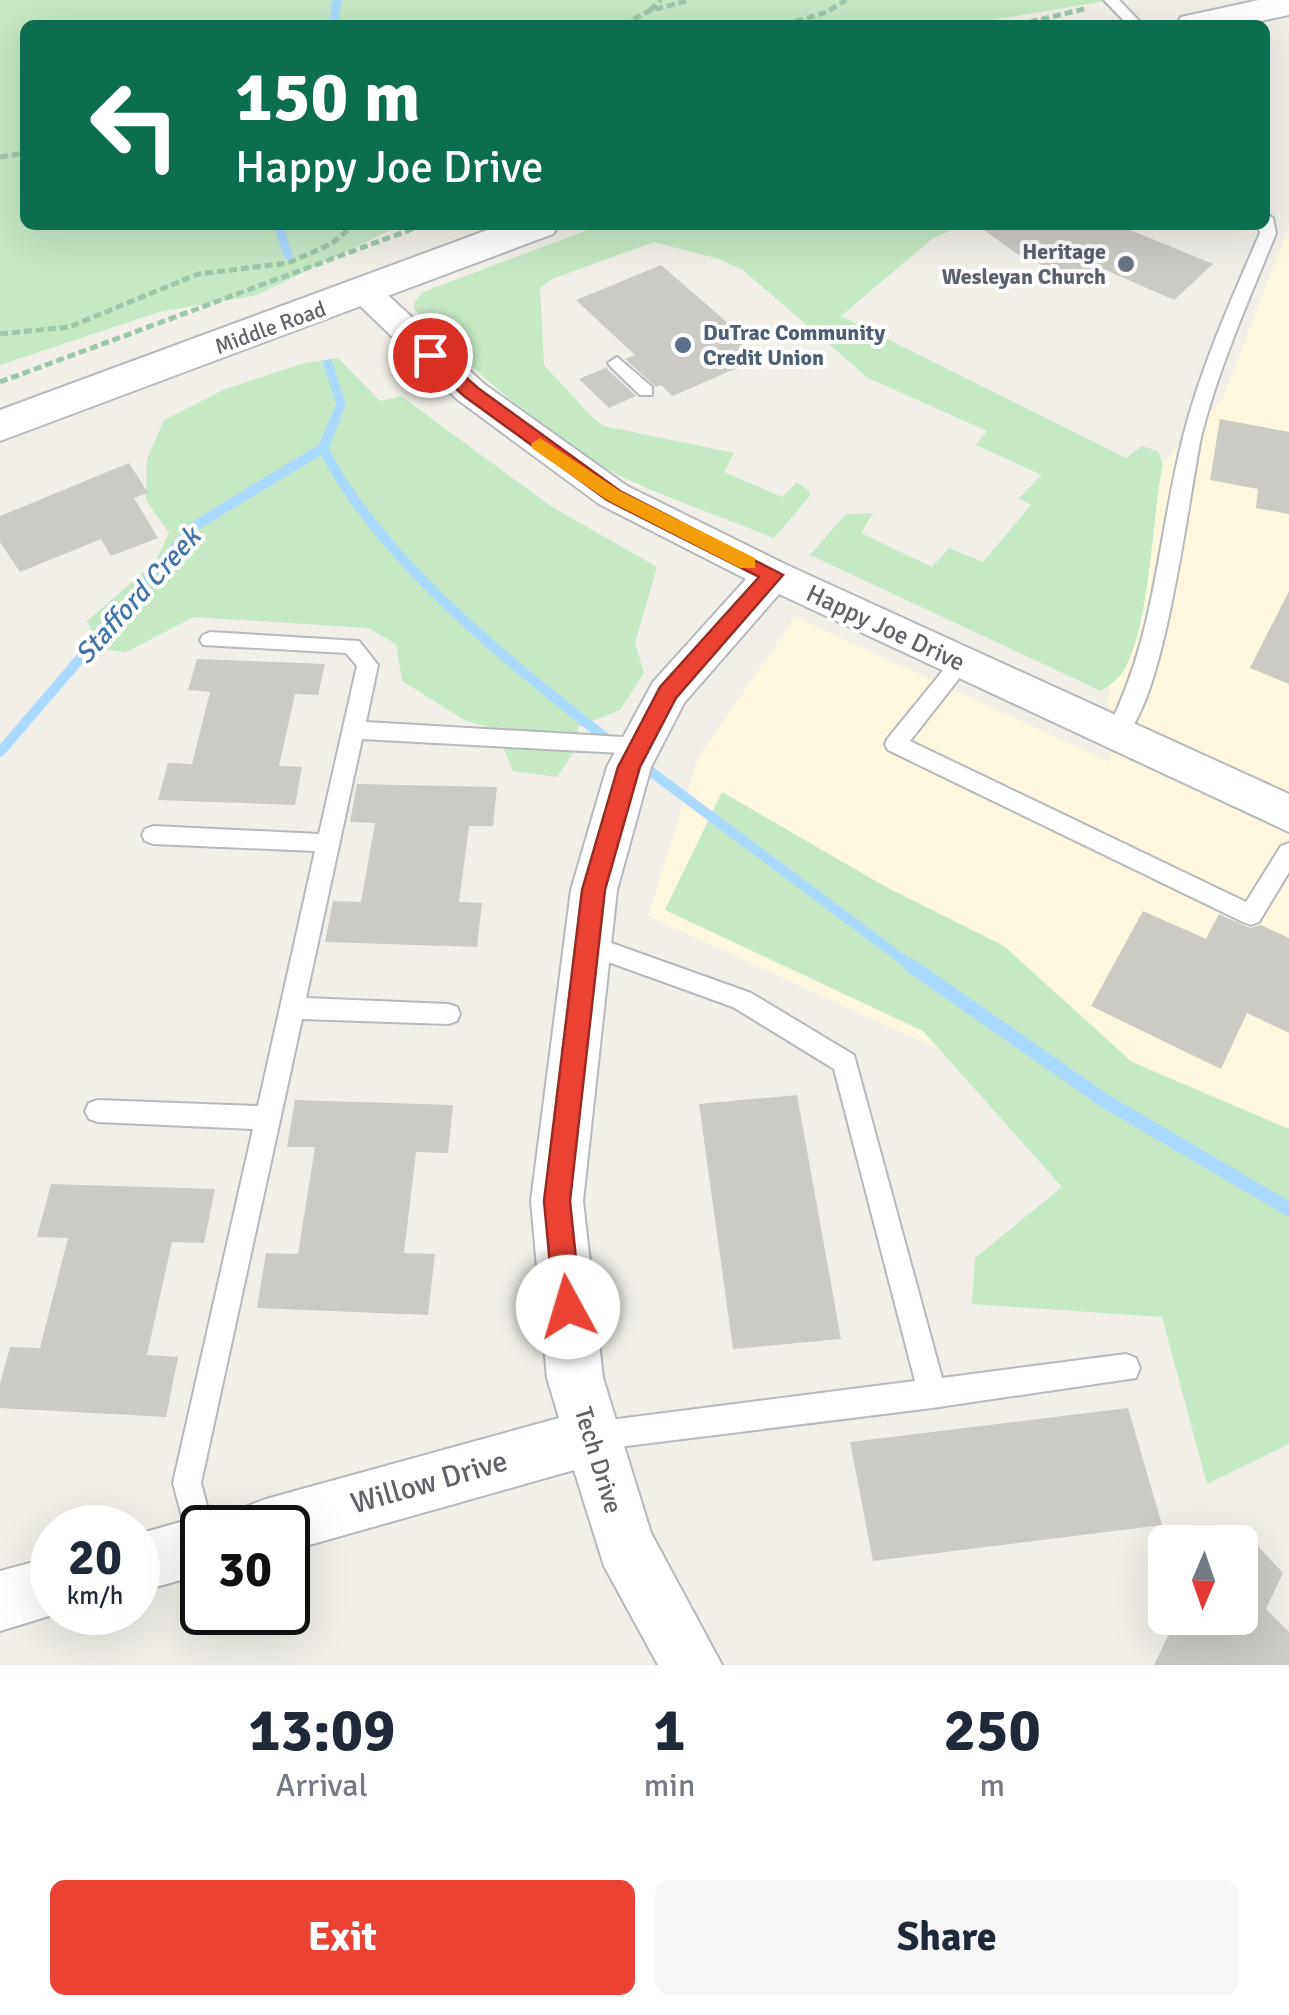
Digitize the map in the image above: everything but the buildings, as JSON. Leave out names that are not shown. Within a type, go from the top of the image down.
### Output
[{"type":"main road","points":[[1217,20],[1289,4]]},
{"type":"main road","name":"Middle Road","points":[[0,426],[525,230]]},
{"type":"street","name":"Happy Joe Drive","points":[[366,292],[471,392],[614,495],[772,575],[1289,814]]},
{"type":"street","name":"Tech Drive","points":[[690,1665],[625,1545],[574,1378],[557,1201],[594,890],[629,767],[668,693],[772,575]]},
{"type":"street","name":"Willow Drive","points":[[310,1516],[592,1437]]},
{"type":"street","points":[[0,1601],[30,1593]]},
{"type":"lane","points":[[1112,1],[1131,20]]},
{"type":"lane","points":[[1116,734],[1140,693],[1154,644],[1192,436],[1209,377],[1265,230]]},
{"type":"lane","points":[[617,363],[646,391]]},
{"type":"lane","points":[[193,1505],[187,1482],[368,665],[352,646],[210,640]]},
{"type":"lane","points":[[962,662],[896,744],[1251,915],[1289,852]]},
{"type":"lane","points":[[354,730],[640,746]]},
{"type":"lane","points":[[154,835],[329,843]]},
{"type":"lane","points":[[586,944],[742,1000],[845,1063],[932,1394]]},
{"type":"lane","points":[[292,1008],[448,1014]]},
{"type":"lane","points":[[98,1111],[268,1118]]},
{"type":"lane","points":[[592,1437],[1126,1368]]},
{"type":"path","points":[[632,20],[661,0]]},
{"type":"path","points":[[649,10],[690,0]]},
{"type":"path","points":[[801,20],[827,12],[846,0]]},
{"type":"path","points":[[1038,20],[1112,1]]},
{"type":"path","points":[[0,334],[69,327],[198,274],[288,263],[332,244],[348,230]]},
{"type":"path","points":[[0,382],[410,230]]},
{"type":"shaded area","points":[[1289,226],[1289,1210],[648,916],[698,758],[795,617],[1110,762],[1107,704],[1155,472],[1223,398]]},
{"type":"green space","points":[[0,0],[1112,0],[992,20],[20,20],[20,230],[391,230],[257,295],[159,312],[0,365]]},
{"type":"green space","points":[[588,230],[951,230],[932,239],[841,316],[1126,458],[1142,446],[1158,451],[1163,464],[1145,599],[1124,670],[1101,691],[810,555],[846,514],[873,513],[861,533],[932,567],[949,548],[983,562],[1031,505],[1019,498],[1042,475],[976,445],[987,431],[868,378],[743,270],[719,259],[654,242],[552,279],[540,288],[544,365],[604,426],[734,453],[724,472],[782,497],[797,482],[810,492],[809,497],[774,538],[631,481],[575,449],[487,380],[414,309],[423,292]]},
{"type":"green space","points":[[338,358],[380,401],[401,396],[552,507],[657,567],[635,643],[644,673],[620,710],[578,727],[575,750],[557,777],[513,771],[496,729],[466,721],[402,681],[396,644],[368,628],[194,617],[126,652],[99,649],[87,621],[156,561],[169,533],[146,500],[147,459],[164,420],[225,389],[305,363]]},
{"type":"green space","points":[[722,792],[886,887],[1004,946],[1132,1062],[1289,1129],[1289,1444],[1207,1484],[1162,1317],[972,1304],[975,1258],[1062,1187],[923,1031],[665,910]]},
{"type":"waterway","name":"Stafford Creek","points":[[334,20],[337,0]]},
{"type":"waterway","name":"Stafford Creek","points":[[280,230],[288,255]]},
{"type":"waterway","name":"Stafford Creek","points":[[328,364],[341,404],[333,424]]},
{"type":"waterway","name":"Stafford Creek","points":[[323,448],[334,422]]},
{"type":"waterway","name":"Stafford Creek","points":[[0,752],[193,527],[323,448]]},
{"type":"waterway","points":[[323,448],[378,531],[414,571],[494,647],[615,745]]},
{"type":"waterway","points":[[638,762],[914,968]]},
{"type":"waterway","points":[[910,965],[1105,1101],[1289,1209]]},
{"type":"slow traffic","points":[[540,444],[614,495],[688,536],[748,563]]},
{"type":"place","name":"Heritage Wesleyan Church","points":[[1126,264]]},
{"type":"place","name":"DuTrac Community Credit Union","points":[[683,345]]},
{"type":"route","points":[[430,355],[471,392],[614,495],[688,536],[772,575],[668,693],[629,767],[594,890],[557,1201],[568,1307]]}]
